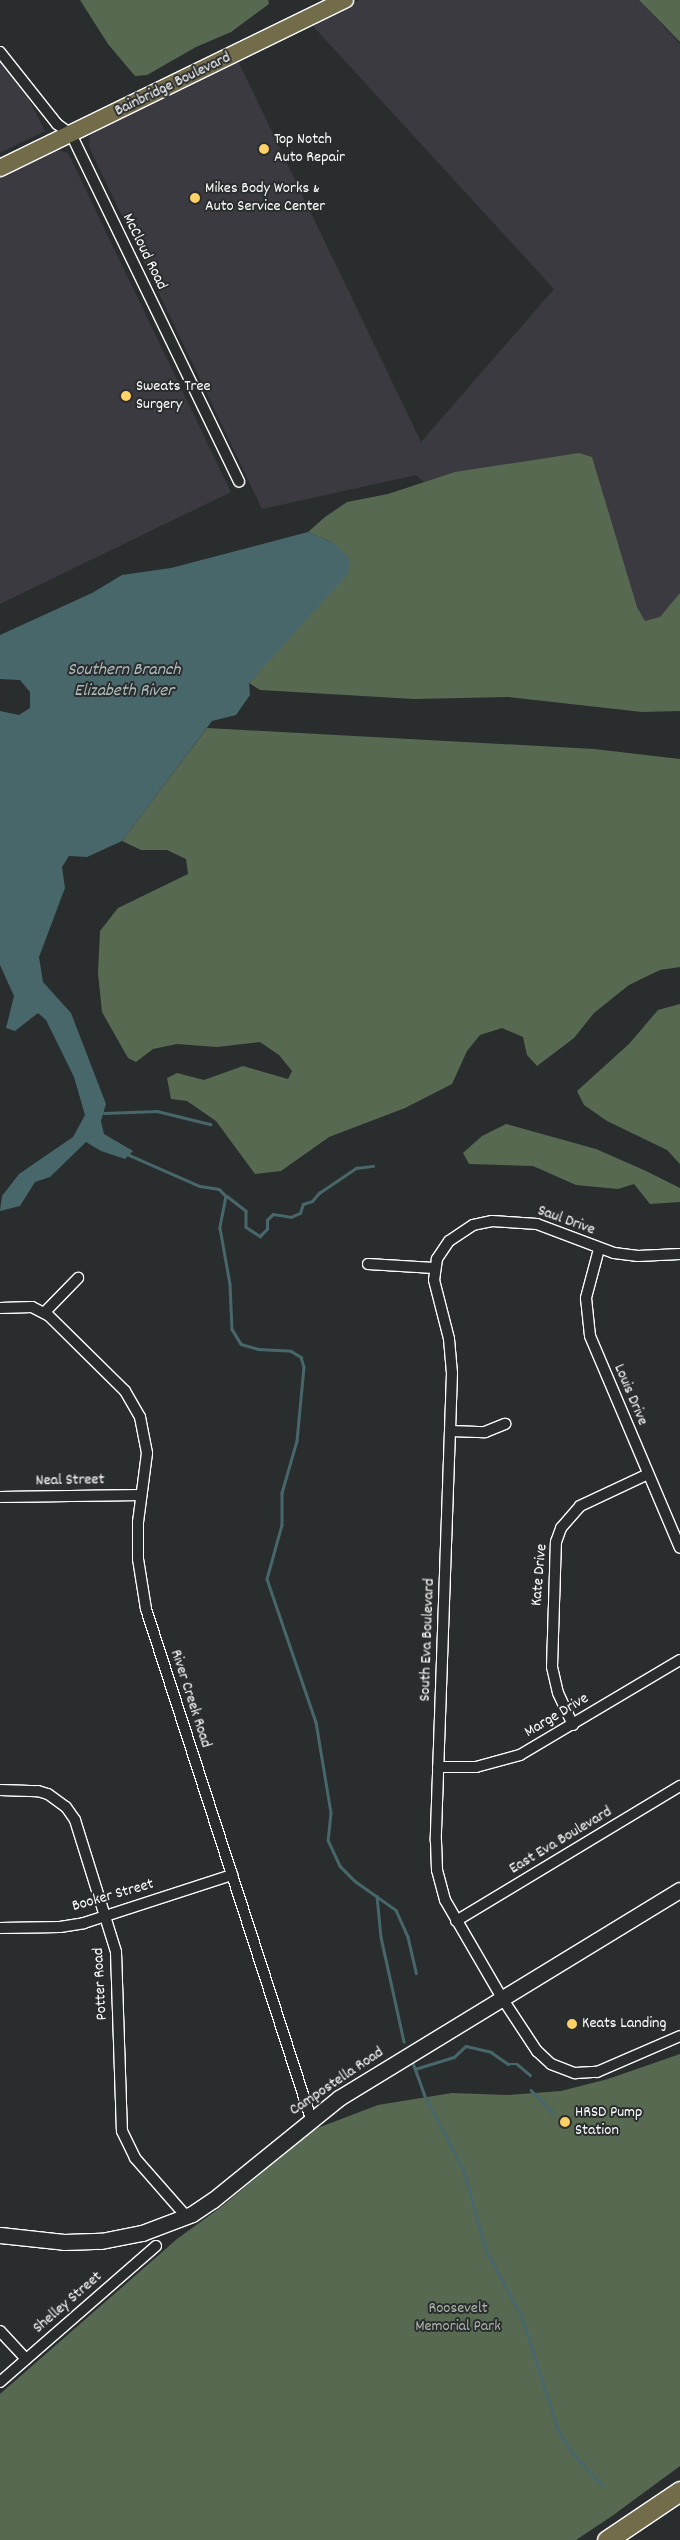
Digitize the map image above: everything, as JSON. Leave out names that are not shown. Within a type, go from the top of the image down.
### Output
[{"type":"highway","points":[[607,2540],[680,2491]]},
{"type":"main road","name":"Bainbridge Boulevard","points":[[0,168],[345,0]]},
{"type":"main road","name":"Campostella Road","points":[[0,2235],[64,2242],[101,2241],[142,2233],[186,2216],[213,2200],[311,2119],[372,2077],[680,1890]]},
{"type":"street","name":"McCloud Road","points":[[0,52],[57,124],[71,134],[239,481]]},
{"type":"street","name":"Saul Drive","points":[[434,1268],[449,1241],[473,1225],[492,1221],[538,1224],[599,1249],[638,1256],[680,1254]]},
{"type":"street","name":"Louis Drive","points":[[599,1249],[586,1298],[590,1336],[680,1548]]},
{"type":"street","points":[[368,1264],[434,1268]]},
{"type":"street","name":"South Eva Boulevard","points":[[434,1268],[451,1356],[436,1862],[445,1900],[502,1998],[544,2059],[575,2073],[606,2069],[680,2036]]},
{"type":"street","points":[[0,1308],[27,1306],[44,1313],[78,1278]]},
{"type":"street","name":"River Creek Road","points":[[44,1313],[120,1386],[135,1405],[147,1453],[141,1495],[138,1559],[146,1609],[311,2119]]},
{"type":"street","points":[[450,1430],[485,1432],[505,1424]]},
{"type":"street","name":"Kate Drive","points":[[573,1725],[558,1693],[552,1668],[556,1542],[562,1528],[580,1506],[648,1474]]},
{"type":"street","name":"Neal Street","points":[[0,1497],[141,1495]]},
{"type":"street","name":"Marge Drive","points":[[438,1767],[470,1768],[507,1760],[573,1725],[680,1660]]},
{"type":"street","name":"East Eva Boulevard","points":[[456,1921],[680,1786]]},
{"type":"street","name":"Potter Road","points":[[0,1790],[38,1791],[66,1807],[75,1820],[116,1952],[122,2131],[135,2158],[186,2216]]},
{"type":"street","name":"Booker Street","points":[[0,1928],[60,1927],[106,1915],[232,1874]]},
{"type":"street","name":"Shelley Street","points":[[0,2382],[156,2246]]},
{"type":"street","points":[[0,2331],[26,2359]]},
{"type":"shaded area","points":[[360,0],[640,0],[680,44],[680,707],[416,475],[262,509],[89,147],[90,132],[238,61],[421,442],[554,289],[311,24]]},
{"type":"shaded area","points":[[0,59],[24,90],[45,131],[0,153]]},
{"type":"shaded area","points":[[54,149],[68,153],[231,492],[0,604],[0,175]]},
{"type":"green space","points":[[80,0],[268,0],[269,4],[231,32],[196,47],[147,75],[135,76],[108,44]]},
{"type":"green space","points":[[639,0],[680,0],[680,42],[651,12]]},
{"type":"green space","points":[[579,453],[592,457],[637,607],[645,621],[660,617],[680,593],[680,711],[642,712],[508,697],[414,699],[260,690],[249,683],[280,647],[333,543],[308,532],[325,517],[347,502],[388,494],[455,472]]},
{"type":"green space","points":[[207,728],[594,749],[680,759],[680,967],[660,970],[629,985],[594,1013],[574,1038],[537,1066],[527,1055],[523,1037],[502,1028],[480,1035],[467,1051],[452,1084],[405,1108],[329,1137],[281,1171],[255,1174],[216,1121],[187,1101],[171,1099],[167,1078],[177,1073],[204,1080],[243,1066],[288,1079],[292,1071],[279,1055],[260,1042],[217,1047],[177,1044],[153,1049],[136,1062],[128,1058],[102,1012],[98,973],[100,931],[118,908],[188,874],[186,859],[167,850],[141,850],[122,841]]},
{"type":"green space","points":[[680,1004],[680,1164],[667,1150],[607,1121],[584,1105],[577,1091],[629,1044],[658,1010]]},
{"type":"green space","points":[[506,1124],[596,1149],[646,1171],[680,1188],[680,1202],[650,1204],[634,1184],[618,1189],[576,1185],[533,1166],[469,1164],[463,1153],[482,1136]]},
{"type":"green space","name":"Roosevelt Memorial Park","points":[[680,2054],[680,2466],[612,2516],[576,2540],[0,2540],[0,2394],[177,2239],[221,2207],[315,2129],[378,2105],[452,2093],[507,2095],[561,2091],[608,2079]]},
{"type":"water","name":"Southern Branch Elizabeth River","points":[[308,532],[333,543],[350,558],[348,574],[249,683],[250,695],[236,715],[212,721],[122,841],[87,857],[69,856],[62,867],[65,888],[39,957],[43,982],[71,1013],[106,1104],[101,1121],[104,1134],[133,1151],[125,1159],[101,1151],[86,1142],[50,1177],[35,1182],[20,1206],[0,1211],[2,1196],[19,1174],[73,1137],[85,1115],[74,1077],[46,1020],[38,1013],[15,1031],[6,1028],[14,996],[0,965],[0,711],[19,715],[30,708],[30,692],[20,680],[0,679],[0,635],[92,593],[122,575],[171,568]]},
{"type":"waterway","points":[[104,1113],[157,1111],[210,1124]]},
{"type":"waterway","points":[[129,1155],[200,1186],[219,1189],[226,1196],[220,1228],[230,1284],[232,1329],[241,1344],[258,1349],[291,1351],[301,1357],[304,1367],[297,1441],[282,1493],[282,1525],[267,1579],[316,1722],[331,1813],[328,1840],[340,1866],[355,1881],[396,1910],[408,1937],[416,1973]]},
{"type":"waterway","points":[[227,1196],[246,1211],[246,1227],[260,1236],[267,1229],[267,1220],[273,1214],[291,1217],[300,1213],[303,1204],[312,1201],[319,1193],[356,1168],[373,1166]]},
{"type":"waterway","points":[[377,1896],[381,1937],[404,2042]]},
{"type":"waterway","points":[[415,2069],[454,2057],[466,2046],[491,2052],[508,2064],[517,2064],[530,2075]]},
{"type":"waterway","points":[[413,2063],[424,2094],[464,2171],[486,2250],[522,2317],[559,2432],[576,2457],[603,2486]]},
{"type":"waterway","points":[[531,2090],[553,2113]]},
{"type":"place","name":"Top Notch Auto Repair","points":[[264,149]]},
{"type":"place","name":"Mikes Body Works & Auto Service Center","points":[[195,198]]},
{"type":"place","name":"Sweats Tree Surgery","points":[[126,396]]},
{"type":"place","name":"Keats Landing","points":[[572,2024]]},
{"type":"place","name":"HRSD Pump Station","points":[[565,2122]]}]
